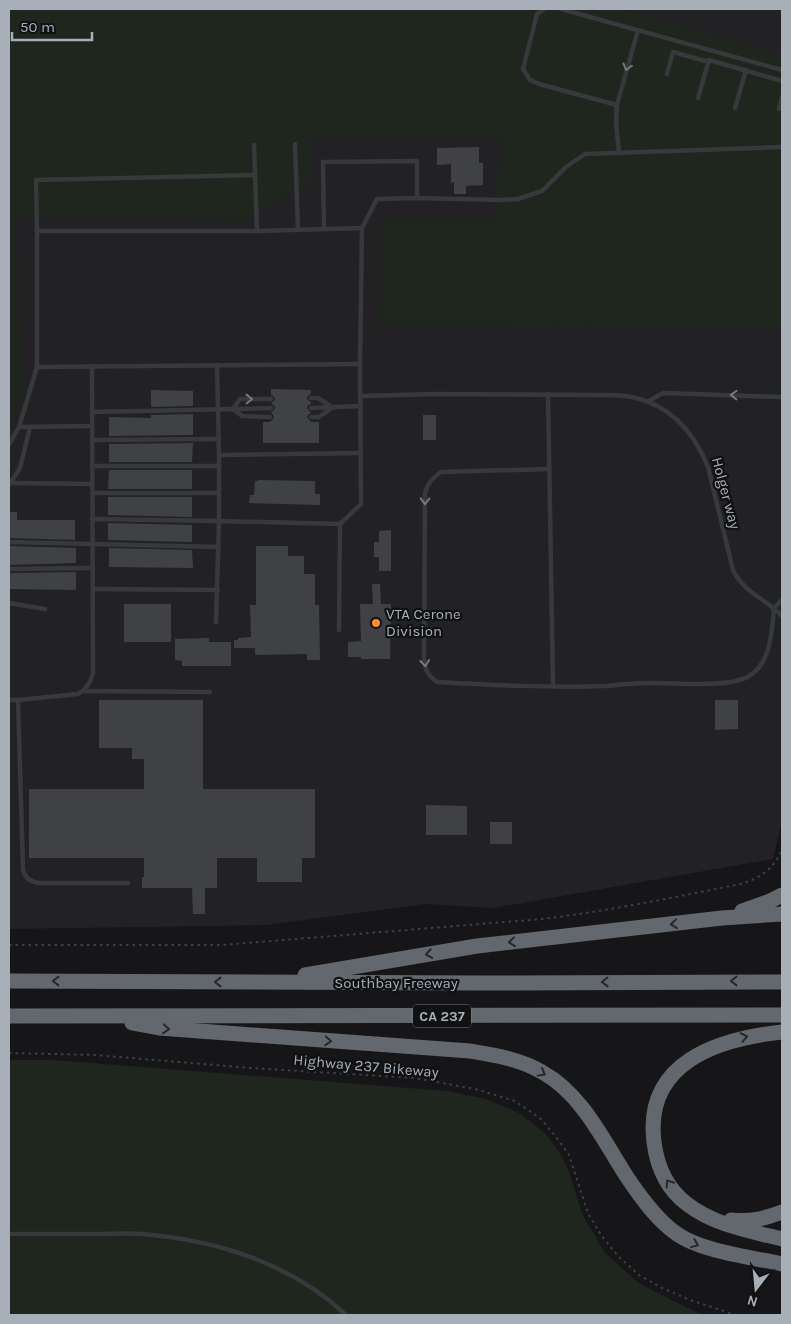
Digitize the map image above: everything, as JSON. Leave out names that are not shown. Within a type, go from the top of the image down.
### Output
[{"type":"highway","points":[[722,918],[782,895]]},
{"type":"highway","points":[[267,982],[477,946],[722,918],[782,914]]},
{"type":"highway","name":"Southbay Freeway","points":[[9,981],[782,982]]},
{"type":"highway","points":[[9,1007],[782,1006]]},
{"type":"highway","name":"CA 237","points":[[9,1016],[782,1015]]},
{"type":"highway","points":[[101,1016],[159,1028],[470,1051],[520,1062],[542,1072],[561,1085],[578,1102],[635,1188],[663,1222],[676,1234],[699,1246],[782,1264]]},
{"type":"highway","points":[[782,1032],[732,1040],[708,1049],[685,1062],[670,1077],[660,1094],[654,1112],[653,1132],[655,1153],[661,1172],[672,1189],[686,1203],[704,1215],[726,1224],[782,1239]]},
{"type":"highway","points":[[704,1215],[743,1221],[763,1219],[782,1212]]},
{"type":"highway","points":[[746,1257],[769,1266],[782,1278]]},
{"type":"lane","points":[[544,9],[537,14],[523,69],[530,80],[617,105]]},
{"type":"lane","points":[[561,9],[782,70]]},
{"type":"lane","points":[[619,153],[616,121],[617,105],[638,30]]},
{"type":"lane","points":[[667,74],[673,52],[709,62],[709,60],[782,81]]},
{"type":"lane","points":[[698,98],[709,62]]},
{"type":"lane","points":[[735,108],[746,70]]},
{"type":"lane","points":[[779,109],[782,97]]},
{"type":"lane","points":[[254,144],[257,231]]},
{"type":"lane","points":[[295,144],[298,230]]},
{"type":"lane","points":[[92,519],[340,524],[361,504],[360,364],[362,228],[377,199],[518,199],[542,191],[566,167],[585,154],[782,147]]},
{"type":"lane","points":[[324,229],[323,162],[416,161],[417,198]]},
{"type":"lane","points":[[9,444],[19,427],[37,367],[36,180],[255,175]]},
{"type":"lane","points":[[37,231],[257,231],[362,228]]},
{"type":"lane","points":[[37,367],[360,364]]},
{"type":"lane","points":[[216,622],[219,546],[217,365]]},
{"type":"lane","points":[[83,691],[93,673],[92,366]]},
{"type":"lane","points":[[649,402],[664,393],[782,396]]},
{"type":"lane","name":"Holger way","points":[[361,396],[436,394],[630,396],[657,405],[683,425],[702,451],[708,466],[733,570],[737,579],[743,586],[774,608]]},
{"type":"lane","points":[[548,394],[553,686]]},
{"type":"lane","points":[[311,398],[318,398],[334,407]]},
{"type":"lane","points":[[233,409],[240,399],[271,399]]},
{"type":"lane","points":[[311,408],[361,406]]},
{"type":"lane","points":[[311,417],[319,417],[334,407]]},
{"type":"lane","points":[[92,412],[271,408]]},
{"type":"lane","points":[[233,409],[242,416],[270,417]]},
{"type":"lane","points":[[19,427],[92,426]]},
{"type":"lane","points":[[10,484],[20,468],[30,427]]},
{"type":"lane","points":[[92,440],[219,439]]},
{"type":"lane","points":[[219,455],[361,453]]},
{"type":"lane","points":[[92,466],[219,466]]},
{"type":"lane","points":[[549,469],[440,472],[428,485],[425,493],[424,662],[426,671],[437,682],[553,686],[734,682],[750,676],[757,670],[767,655],[774,608],[782,600]]},
{"type":"lane","points":[[10,484],[92,484]]},
{"type":"lane","points":[[92,493],[219,493]]},
{"type":"lane","points":[[339,630],[340,524]]},
{"type":"lane","points":[[9,542],[219,546]]},
{"type":"lane","points":[[9,568],[93,568]]},
{"type":"lane","points":[[92,589],[218,590]]},
{"type":"lane","points":[[9,603],[45,609]]},
{"type":"lane","points":[[774,608],[782,616]]},
{"type":"lane","points":[[9,700],[73,695],[83,691],[210,692]]},
{"type":"lane","points":[[18,700],[25,875],[28,879],[38,883],[128,883]]},
{"type":"lane","points":[[9,1234],[140,1234],[178,1238],[217,1246],[255,1258],[286,1273],[317,1292],[346,1315]]},
{"type":"path","points":[[9,945],[222,945],[560,917],[651,902],[741,884],[766,873],[775,863],[782,850]]},
{"type":"path","name":"Highway 237 Bikeway","points":[[9,1053],[95,1055],[251,1068],[415,1078],[475,1089],[515,1101],[541,1119],[568,1155],[588,1213],[601,1235],[618,1256],[639,1275],[662,1288],[690,1300],[736,1315]]},
{"type":"shaded area","points":[[9,9],[619,9],[782,55],[782,327],[380,324],[382,220],[496,219],[500,136],[309,138],[311,181],[243,221],[15,217],[21,401],[9,421]]},
{"type":"shaded area","name":"VTA Cerone Division","points":[[498,9],[782,9],[782,820],[773,859],[493,908],[425,904],[266,925],[9,929],[9,141]]},
{"type":"shaded area","points":[[9,1060],[53,1060],[447,1091],[486,1099],[519,1113],[545,1133],[560,1153],[569,1172],[583,1216],[605,1253],[640,1284],[702,1315],[9,1315]]},
{"type":"building","points":[[479,147],[479,163],[483,163],[483,185],[466,186],[466,194],[454,194],[454,182],[451,183],[451,164],[437,165],[437,148]]},
{"type":"building","points":[[271,389],[311,390],[311,394],[307,398],[311,404],[307,408],[311,413],[307,417],[311,422],[319,422],[319,443],[263,443],[263,422],[270,422],[274,418],[271,412],[275,407],[271,403],[275,399],[271,395]]},
{"type":"building","points":[[151,390],[193,391],[193,406],[151,407]]},
{"type":"building","points":[[193,414],[193,435],[109,436],[109,417],[151,418],[151,415]]},
{"type":"building","points":[[423,415],[436,415],[436,440],[423,440]]},
{"type":"building","points":[[193,443],[192,462],[109,462],[109,444]]},
{"type":"building","points":[[109,470],[192,470],[192,489],[108,489]]},
{"type":"building","points":[[255,481],[315,481],[315,494],[320,494],[320,505],[249,503],[250,495],[254,495]]},
{"type":"building","points":[[108,497],[192,497],[192,517],[108,515]]},
{"type":"building","points":[[9,512],[17,512],[17,520],[75,520],[75,540],[9,538]]},
{"type":"building","points":[[108,523],[192,525],[192,542],[108,540]]},
{"type":"building","points":[[391,530],[391,571],[379,571],[379,557],[374,557],[374,542],[379,542],[379,531]]},
{"type":"building","points":[[9,546],[76,548],[76,563],[9,565]]},
{"type":"building","points":[[256,546],[288,546],[288,556],[304,556],[304,574],[315,574],[315,605],[319,605],[320,660],[307,660],[307,654],[255,655],[255,648],[234,648],[234,640],[251,637],[250,605],[256,605]]},
{"type":"building","points":[[109,548],[192,550],[193,568],[109,567]]},
{"type":"building","points":[[76,572],[76,590],[9,589],[9,573]]},
{"type":"building","name":"VTA Cerone Division","points":[[372,584],[380,584],[381,604],[391,604],[390,659],[348,657],[348,642],[361,641],[360,604],[373,604]]},
{"type":"building","points":[[124,604],[171,604],[171,642],[124,642]]},
{"type":"building","points":[[209,638],[209,642],[231,642],[231,666],[182,666],[182,661],[175,660],[175,639]]},
{"type":"building","points":[[99,700],[203,700],[203,789],[315,789],[315,858],[302,858],[302,882],[257,882],[257,858],[217,858],[217,888],[205,888],[205,914],[193,914],[192,888],[142,888],[144,858],[29,858],[29,789],[144,789],[144,759],[132,759],[132,748],[99,748]]},
{"type":"building","points":[[715,700],[738,700],[738,729],[715,730]]},
{"type":"building","points":[[426,805],[467,806],[467,835],[426,835]]},
{"type":"building","points":[[490,822],[512,822],[512,844],[490,844]]},
{"type":"place","name":"VTA Cerone Division","points":[[376,623]]}]
